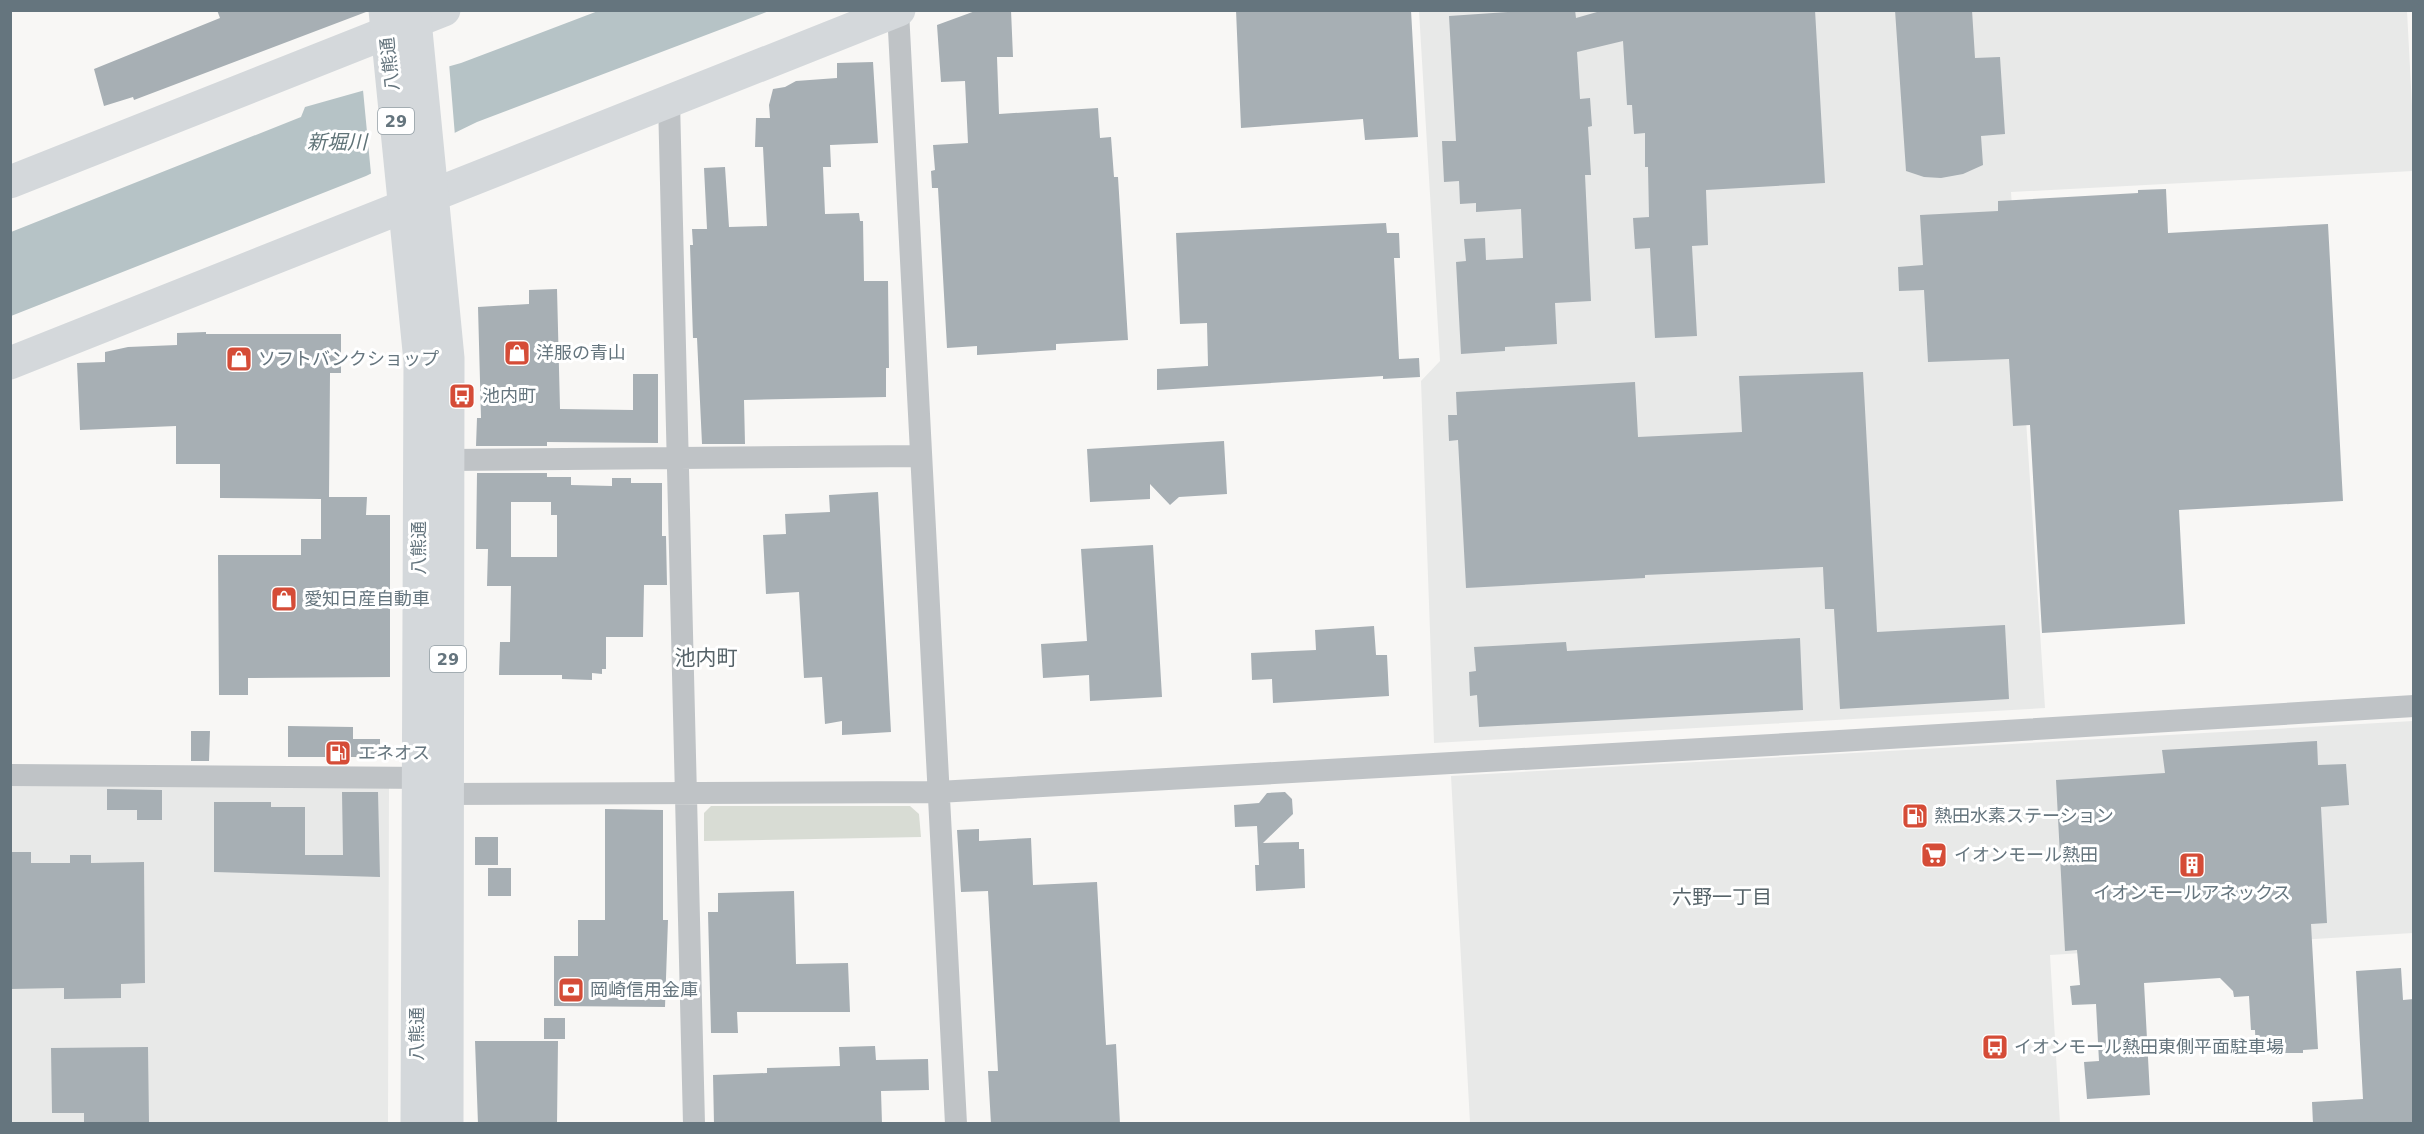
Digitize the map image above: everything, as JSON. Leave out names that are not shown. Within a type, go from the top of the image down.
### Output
[{"type":"main road","points":[[10,363],[417,186],[669,101],[898,11]]},
{"type":"main road","points":[[10,182],[408,29]]},
{"type":"main road","name":"八熊通","points":[[408,29],[417,186],[420,361],[438,783],[447,1124]]},
{"type":"main road","name":"八熊通","points":[[417,186],[448,358],[448,460],[438,783],[417,1124]]},
{"type":"street","points":[[898,11],[956,1124]]},
{"type":"street","points":[[669,101],[694,1124]]},
{"type":"street","points":[[448,460],[921,456]]},
{"type":"street","points":[[10,775],[438,783],[686,792],[938,792],[1812,743],[2414,706]]},
{"type":"shaded area","points":[[1419,11],[2407,11],[2413,171],[2011,192],[2045,708],[1434,743],[1421,381],[1440,361]]},
{"type":"shaded area","name":"イオンモール熱田","points":[[2413,721],[2413,933],[2050,955],[2060,1123],[1470,1123],[1451,776]]},
{"type":"shaded area","points":[[11,785],[389,787],[388,1123],[11,1124]]},
{"type":"shaded area","points":[[711,806],[910,806],[919,814],[921,837],[704,841],[704,813]]},
{"type":"water","name":"新堀川","points":[[598,11],[769,11],[477,122],[366,176],[11,316],[11,232],[301,117],[305,107],[461,63]]},
{"type":"pier","points":[[449,63],[455,136],[366,180],[366,177],[371,174],[363,90],[360,90],[360,87]]},
{"type":"building","points":[[217,10],[365,10],[366,12],[134,100],[133,97],[104,106],[94,69],[220,18]]},
{"type":"building","points":[[978,10],[1011,10],[1013,57],[997,57],[999,114],[1098,108],[1100,138],[1111,137],[1114,177],[1118,177],[1128,340],[1056,344],[1056,350],[977,355],[977,346],[947,348],[938,188],[932,188],[931,171],[935,170],[933,145],[968,143],[965,81],[941,82],[937,25]]},
{"type":"building","points":[[1236,10],[1411,10],[1418,137],[1365,140],[1363,119],[1241,128]]},
{"type":"building","points":[[1535,10],[1575,10],[1576,18],[1604,10],[1815,10],[1825,183],[1706,190],[1708,245],[1692,246],[1697,336],[1655,338],[1650,248],[1635,249],[1633,218],[1649,217],[1645,133],[1634,134],[1632,105],[1627,105],[1623,41],[1577,52],[1580,99],[1590,98],[1592,126],[1588,127],[1591,175],[1585,175],[1591,301],[1555,303],[1557,344],[1505,347],[1505,351],[1461,354],[1456,262],[1466,261],[1464,239],[1485,238],[1486,260],[1523,258],[1521,209],[1476,212],[1476,203],[1460,204],[1459,181],[1444,182],[1442,141],[1456,141],[1449,16]]},
{"type":"building","points":[[1895,10],[1972,10],[1975,58],[2000,57],[2005,134],[1981,136],[1983,165],[1963,174],[1941,178],[1924,177],[1906,171]]},
{"type":"building","points":[[873,62],[878,143],[830,145],[831,167],[823,167],[825,214],[859,213],[860,221],[863,221],[864,281],[888,281],[889,368],[886,368],[886,397],[744,400],[745,444],[702,444],[697,338],[693,338],[690,245],[693,245],[692,229],[707,229],[704,168],[725,167],[729,227],[767,226],[763,147],[755,147],[756,118],[770,118],[769,105],[773,89],[785,87],[796,81],[837,78],[837,63]]},
{"type":"building","points":[[2166,189],[2168,233],[2328,224],[2343,501],[2179,510],[2185,624],[2042,633],[2030,425],[2013,426],[2009,359],[1928,362],[1924,290],[1899,291],[1898,267],[1923,265],[1920,215],[1998,211],[1998,201],[2138,193],[2138,190]]},
{"type":"building","points":[[1386,223],[1387,233],[1399,233],[1400,258],[1394,258],[1399,359],[1419,358],[1420,377],[1383,379],[1383,376],[1157,390],[1157,369],[1208,366],[1207,323],[1180,324],[1176,233]]},
{"type":"building","points":[[557,289],[560,409],[633,410],[633,374],[658,374],[658,443],[547,442],[547,446],[476,446],[477,418],[481,418],[478,307],[529,304],[529,290]]},
{"type":"building","points":[[206,332],[206,334],[341,334],[341,373],[330,373],[329,497],[367,497],[366,515],[390,515],[390,677],[248,678],[248,695],[219,695],[218,555],[301,555],[301,539],[321,539],[321,499],[220,498],[220,464],[176,464],[176,426],[80,430],[77,363],[105,362],[105,352],[128,347],[177,345],[177,333]]},
{"type":"building","points":[[1863,372],[1877,632],[2005,625],[2009,699],[1840,709],[1834,609],[1825,609],[1823,567],[1645,575],[1645,578],[1466,588],[1458,440],[1449,441],[1448,415],[1457,415],[1456,392],[1635,382],[1638,437],[1742,432],[1739,376]]},
{"type":"building","points":[[1224,441],[1227,494],[1179,497],[1170,505],[1150,484],[1150,499],[1090,502],[1087,449]]},
{"type":"building","points":[[477,473],[547,473],[547,477],[571,477],[571,485],[612,486],[612,478],[631,478],[631,483],[662,483],[662,536],[666,536],[667,585],[644,585],[643,637],[606,637],[606,669],[602,669],[602,674],[592,673],[592,680],[562,679],[562,675],[499,675],[500,642],[510,642],[511,586],[487,586],[488,549],[476,549]],"holes":[[[511,502],[551,502],[551,515],[557,515],[557,557],[511,557]]]},
{"type":"building","points":[[878,492],[891,732],[842,735],[842,721],[825,724],[822,677],[804,678],[799,592],[766,594],[763,535],[786,534],[785,514],[830,512],[829,495]]},
{"type":"building","points":[[1153,545],[1162,697],[1090,701],[1089,675],[1043,678],[1041,644],[1087,641],[1081,549]]},
{"type":"building","points":[[1374,626],[1376,655],[1387,655],[1389,696],[1273,703],[1272,679],[1252,680],[1251,653],[1316,650],[1315,630]]},
{"type":"building","points":[[1800,638],[1803,710],[1479,727],[1477,695],[1470,696],[1469,672],[1476,671],[1474,647],[1566,642],[1567,651]]},
{"type":"building","points":[[288,726],[353,727],[353,739],[380,739],[380,757],[288,757]]},
{"type":"building","points":[[191,731],[210,731],[209,761],[191,761]]},
{"type":"building","name":"イオンモールアネックス","points":[[2317,741],[2318,765],[2346,764],[2349,805],[2321,807],[2327,923],[2311,924],[2318,1049],[2303,1050],[2303,1053],[2256,1053],[2255,1030],[2251,1030],[2249,996],[2234,997],[2233,991],[2220,978],[2144,983],[2150,1095],[2087,1099],[2084,1062],[2099,1061],[2096,1004],[2072,1005],[2070,986],[2080,985],[2077,950],[2065,951],[2056,780],[2165,773],[2162,750]]},
{"type":"building","points":[[107,789],[162,790],[162,820],[137,820],[137,810],[107,810]]},
{"type":"building","points":[[342,792],[378,792],[380,877],[214,872],[214,802],[271,802],[271,807],[305,807],[305,855],[343,855]]},
{"type":"building","points":[[1285,792],[1292,799],[1293,814],[1263,843],[1299,842],[1299,849],[1304,849],[1305,888],[1256,891],[1255,865],[1259,865],[1257,826],[1235,827],[1234,805],[1259,803],[1267,793]]},
{"type":"building","points":[[605,809],[663,810],[663,920],[668,920],[665,1007],[554,1006],[554,956],[578,956],[578,920],[605,920]]},
{"type":"building","points":[[979,829],[979,841],[1031,838],[1033,885],[1097,882],[1106,1045],[1116,1044],[1120,1124],[991,1124],[988,1071],[998,1071],[988,891],[961,892],[957,830]]},
{"type":"building","points":[[475,837],[498,837],[498,865],[475,865]]},
{"type":"building","points":[[10,852],[31,852],[31,863],[70,863],[70,855],[91,855],[91,863],[144,862],[145,983],[121,984],[121,998],[64,999],[64,988],[10,989]]},
{"type":"building","points":[[488,868],[511,868],[511,896],[488,896]]},
{"type":"building","points":[[794,891],[796,964],[848,963],[850,1012],[737,1012],[738,1033],[711,1033],[708,912],[718,912],[718,893]]},
{"type":"building","points":[[2401,968],[2403,1000],[2414,999],[2414,1124],[2313,1124],[2312,1102],[2363,1099],[2356,971]]},
{"type":"building","points":[[544,1018],[565,1018],[565,1039],[544,1039]]},
{"type":"building","points":[[475,1041],[558,1041],[557,1124],[478,1124]]},
{"type":"building","points":[[875,1046],[876,1060],[928,1059],[929,1090],[881,1091],[882,1124],[714,1124],[713,1075],[767,1073],[767,1068],[840,1066],[839,1047]]},
{"type":"building","points":[[148,1047],[149,1124],[84,1124],[84,1113],[52,1113],[51,1048]]},
{"type":"place","name":"洋服の青山","points":[[517,353]]},
{"type":"place","name":"ソフトバンクショップ","points":[[239,359]]},
{"type":"place","name":"池内町","points":[[462,396]]},
{"type":"place","name":"愛知日産自動車","points":[[284,599]]},
{"type":"place","name":"エネオス","points":[[338,753]]},
{"type":"place","name":"熱田水素ステーション","points":[[1915,816]]},
{"type":"place","name":"イオンモール熱田","points":[[1934,855]]},
{"type":"place","name":"イオンモールアネックス","points":[[2192,865]]},
{"type":"place","name":"岡崎信用金庫","points":[[571,990]]},
{"type":"place","name":"イオンモール熱田東側平面駐車場","points":[[1995,1047]]},
{"type":"district","name":"池内町","points":[[706,658]]},
{"type":"district","name":"六野一丁目","points":[[1722,897]]}]
